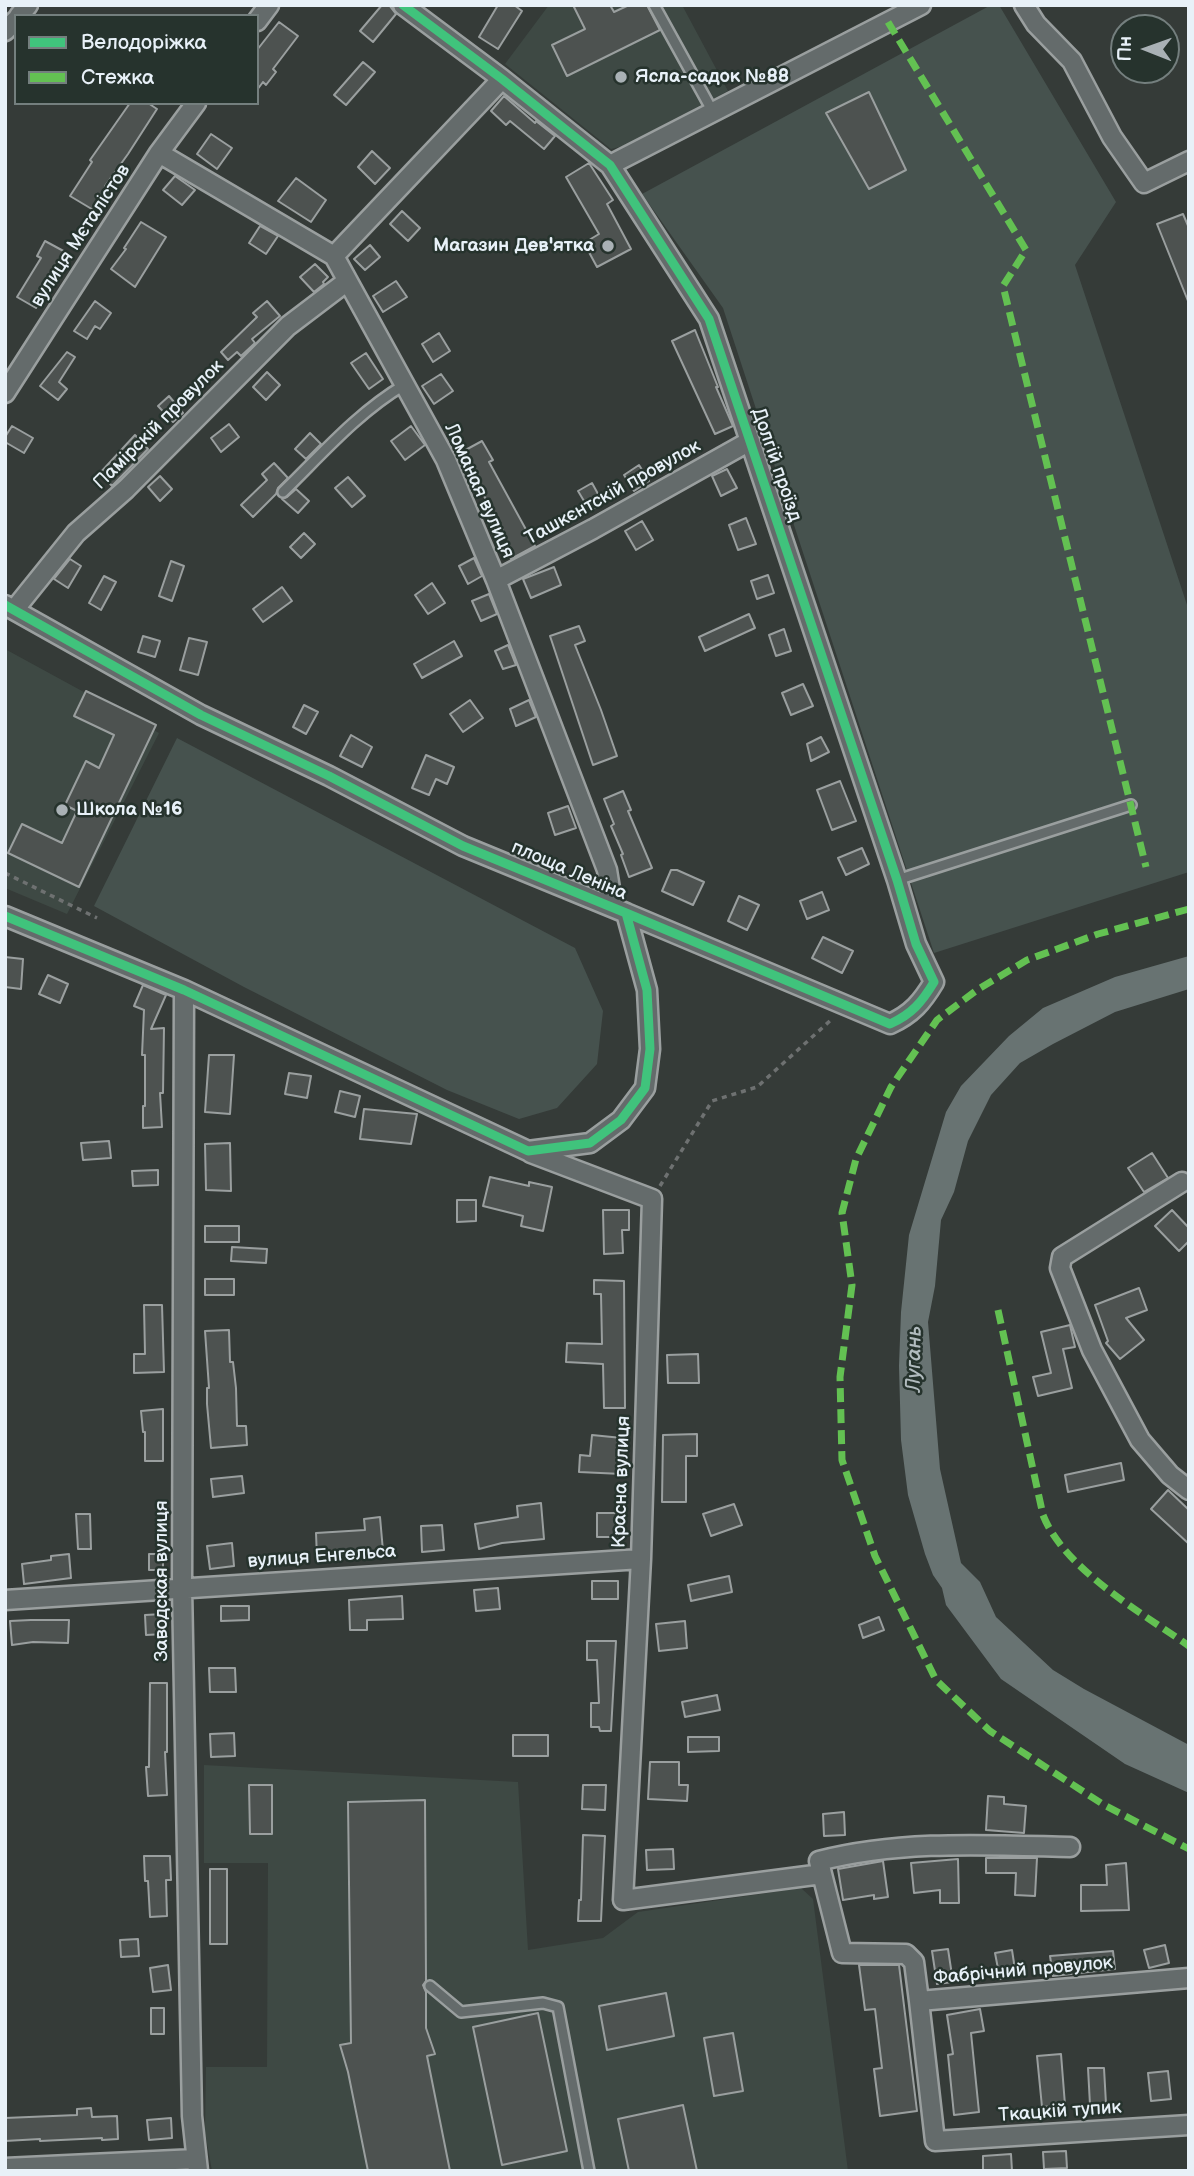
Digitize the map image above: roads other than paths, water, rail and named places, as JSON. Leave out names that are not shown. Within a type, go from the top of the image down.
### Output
[{"type":"street","name":"Долгій проїзд","points":[[403,5],[610,165],[709,319],[916,944],[934,982],[922,1004],[906,1017],[890,1024],[620,910]]},
{"type":"street","points":[[1024,5],[1036,24],[1072,61],[1112,137],[1144,183],[1189,161]]},
{"type":"street","points":[[610,165],[922,6]]},
{"type":"street","points":[[159,153],[334,256],[502,79]]},
{"type":"street","name":"вулиця Мєталістов","points":[[5,393],[159,153],[195,105]]},
{"type":"street","name":"Ломаная вулиця","points":[[334,256],[446,460],[496,580],[620,910]]},
{"type":"street","name":"Памірскій провулок","points":[[10,608],[76,533],[126,489],[288,326],[346,282]]},
{"type":"street","name":"Ташкєнтскій провулок","points":[[496,580],[750,441]]},
{"type":"street","name":"площа Леніна","points":[[10,608],[201,715],[329,776],[463,846],[620,910],[647,990],[650,1049],[645,1088],[621,1120],[590,1143],[528,1151]]},
{"type":"street","points":[[5,916],[184,990],[528,1151]]},
{"type":"street","name":"Заводская вулиця","points":[[184,990],[182,1587],[192,2116],[197,2165]]},
{"type":"street","name":"Красна вулиця","points":[[528,1151],[652,1199],[641,1559],[623,1900],[821,1874]]},
{"type":"street","points":[[1182,1182],[1062,1256],[1060,1268],[1092,1350],[1140,1440],[1170,1475],[1189,1490]]},
{"type":"street","name":"вулиця Енгельса","points":[[5,1600],[641,1559]]},
{"type":"street","points":[[919,2001],[914,1962],[906,1954],[842,1953],[819,1861],[849,1853],[915,1845],[1070,1847]]},
{"type":"street","name":"Фабрічний провулок","points":[[935,2141],[919,2001],[1189,1978]]},
{"type":"street","name":"Ткацкій тупик","points":[[935,2141],[1189,2124]]},
{"type":"street","points":[[5,2168],[197,2165]]},
{"type":"lane","points":[[654,5],[713,112]]},
{"type":"lane","points":[[283,492],[360,417],[381,399],[404,386]]},
{"type":"lane","points":[[897,880],[1131,805]]},
{"type":"lane","points":[[430,1986],[461,2012],[543,2003],[558,2007],[589,2171]]},
{"type":"water","name":"Лугань","points":[[1189,956],[1189,989],[1115,1012],[1053,1044],[1020,1063],[991,1095],[968,1141],[954,1192],[941,1220],[935,1286],[928,1322],[940,1469],[961,1563],[980,1582],[996,1617],[1053,1670],[1189,1745],[1189,1793],[1125,1764],[1001,1679],[946,1605],[942,1588],[933,1575],[925,1554],[908,1495],[901,1440],[899,1366],[901,1312],[909,1235],[946,1112],[961,1086],[1009,1036],[1043,1008],[1115,977]]},
{"type":"place","name":"Ясла-садок №88","points":[[621,77]]},
{"type":"place","name":"Магазин Дев'ятка","points":[[608,246]]},
{"type":"place","name":"Школа №16","points":[[62,810]]}]
